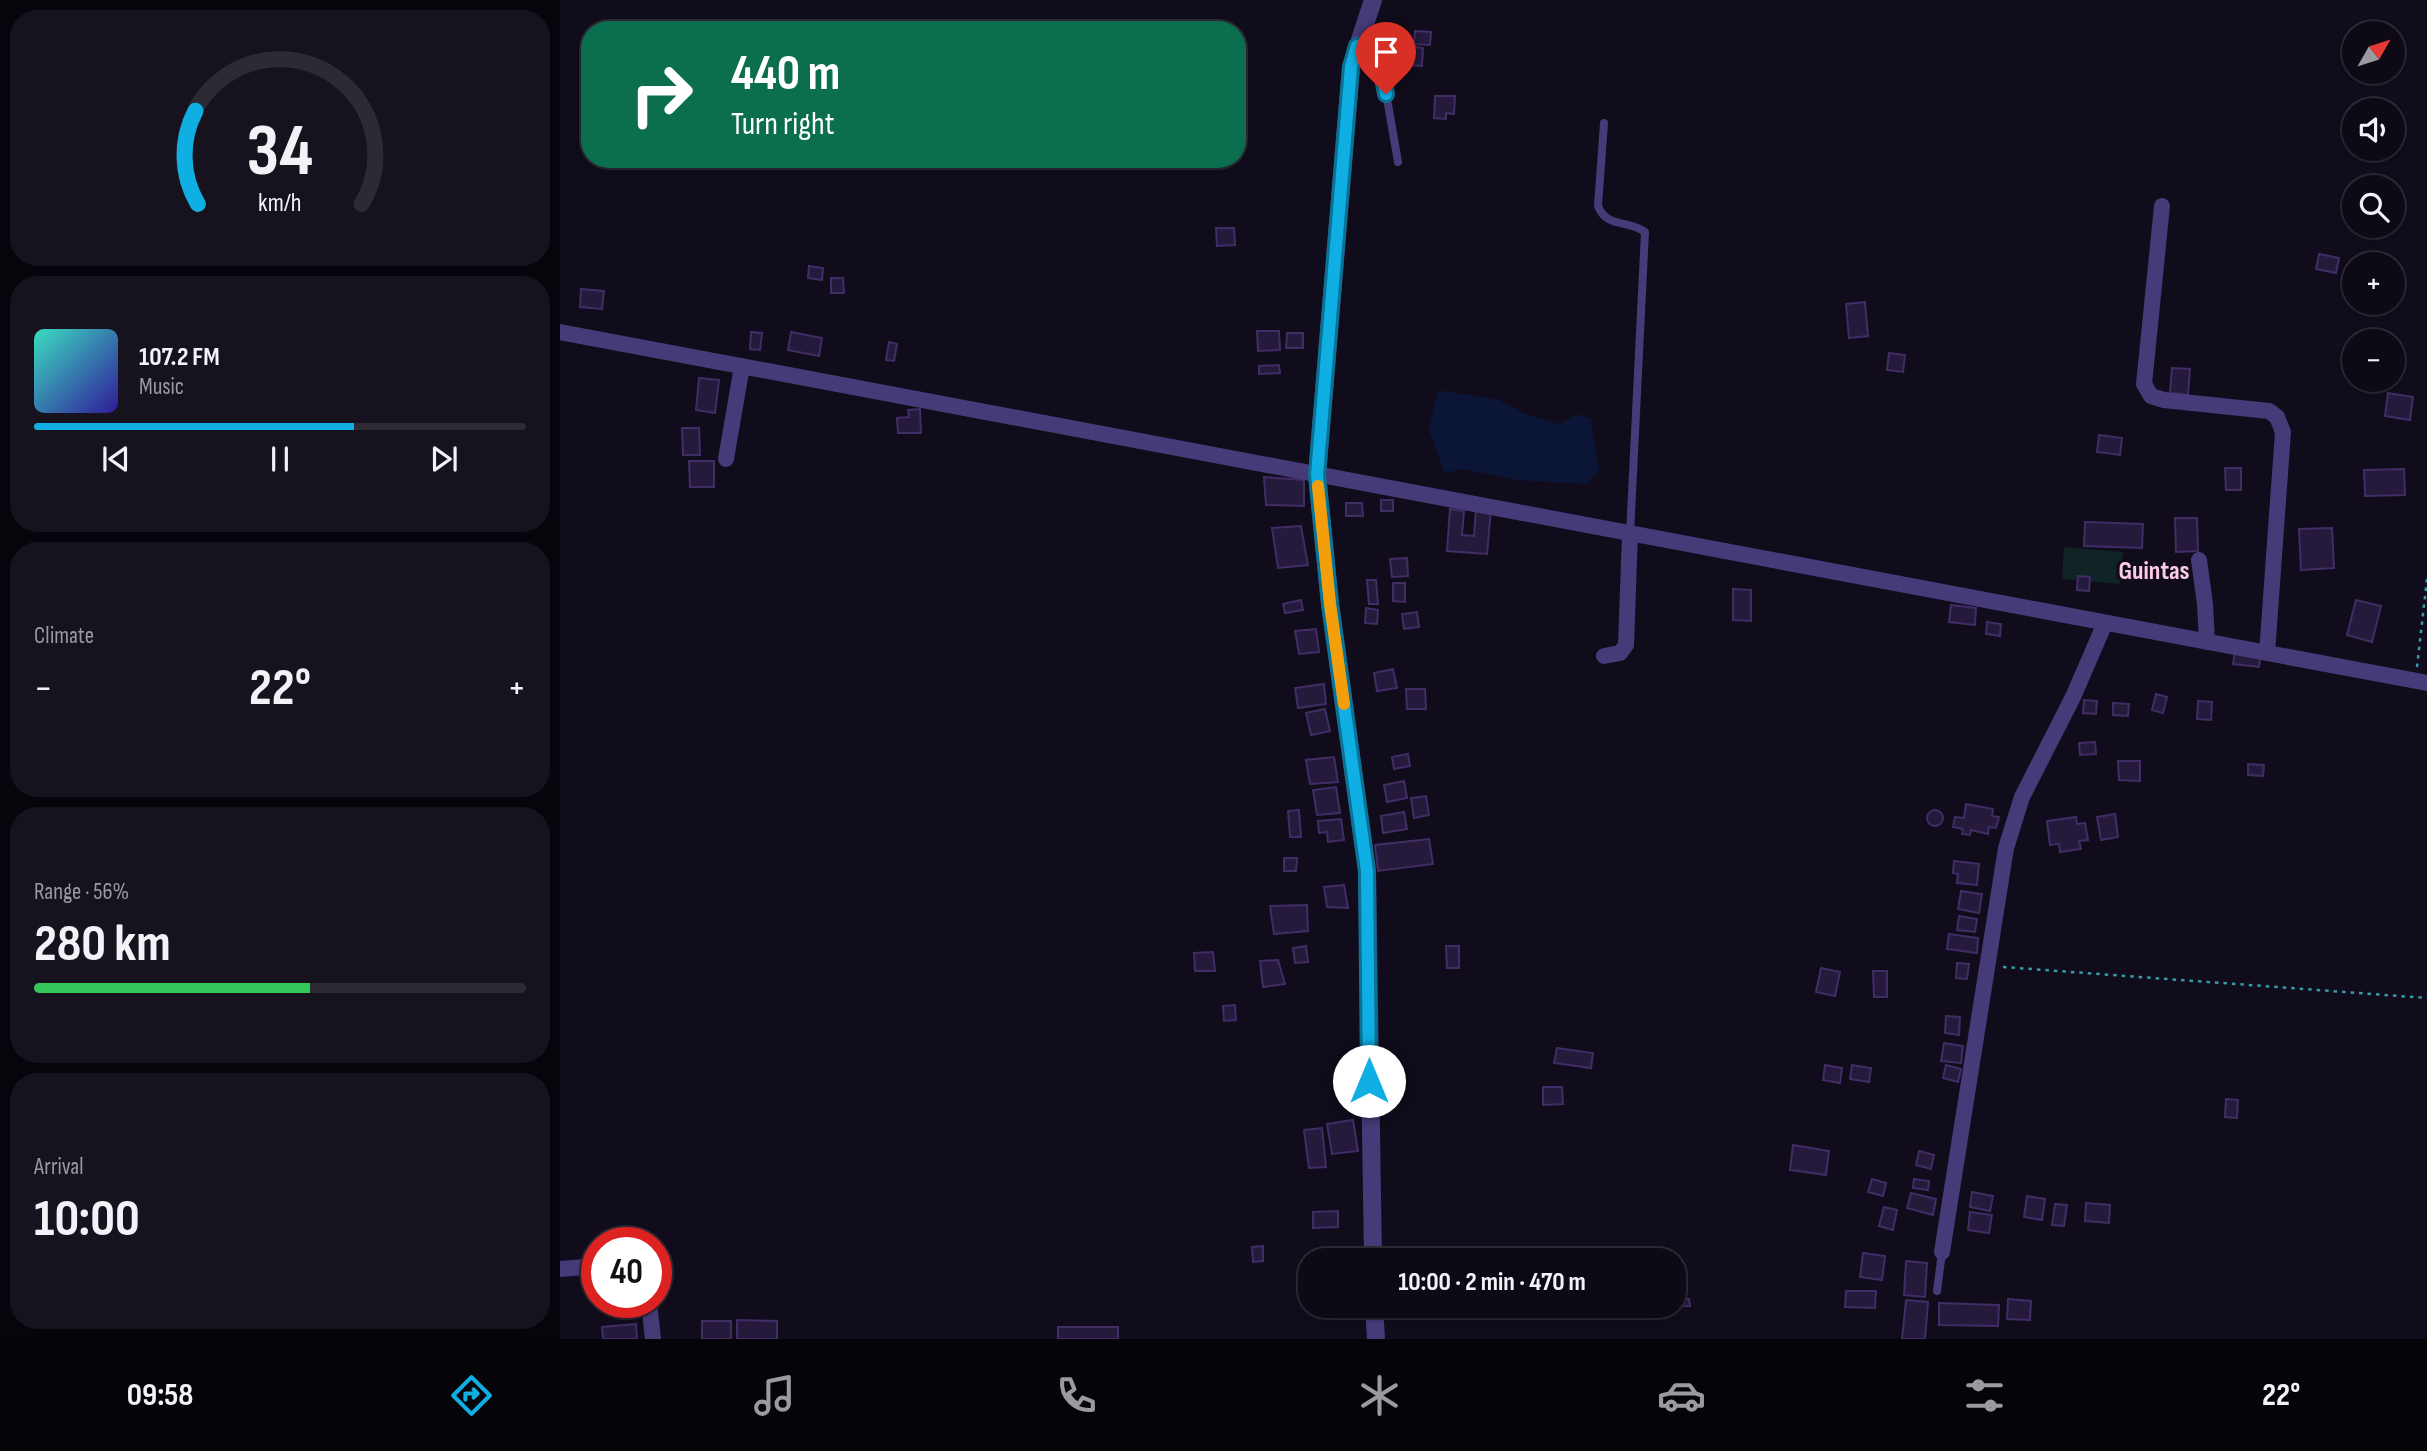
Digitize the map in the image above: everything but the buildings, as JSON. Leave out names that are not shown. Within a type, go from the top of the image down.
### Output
[{"type":"street","points":[[1373,0],[1351,67],[1317,475],[1330,604],[1367,871],[1373,1248]]},
{"type":"street","points":[[2162,206],[2144,384],[2151,396],[2164,400],[2269,411],[2277,417],[2283,432],[2267,653]]},
{"type":"street","points":[[560,332],[2422,682]]},
{"type":"street","points":[[726,459],[742,366]]},
{"type":"street","points":[[1604,656],[1620,653],[1626,645],[1630,534]]},
{"type":"street","points":[[2199,560],[2206,604],[2207,642]]},
{"type":"street","points":[[1942,1252],[1985,965],[2007,848],[2022,797],[2073,697],[2105,623]]},
{"type":"street","points":[[560,1269],[581,1267]]},
{"type":"street","points":[[651,1318],[653,1339]]},
{"type":"street","points":[[1375,1318],[1376,1339]]},
{"type":"lane","points":[[1357,46],[1374,57],[1382,72],[1398,162]]},
{"type":"lane","points":[[1374,57],[1403,55]]},
{"type":"lane","points":[[1604,123],[1598,206],[1601,215],[1611,222],[1637,225],[1646,232],[1630,534]]},
{"type":"lane","points":[[1937,1290],[1942,1252]]},
{"type":"path","points":[[2422,682],[2427,579]]},
{"type":"path","points":[[1985,965],[2427,998]]},
{"type":"green space","points":[[2064,547],[2123,552],[2120,584],[2062,579]]},
{"type":"water","points":[[1438,390],[1499,400],[1525,414],[1559,424],[1578,414],[1591,419],[1599,471],[1586,484],[1517,480],[1462,469],[1445,473],[1429,430]]},
{"type":"slow traffic","points":[[1318,486],[1344,704]]},
{"type":"district","name":"Guintas","points":[[2154,570]]},
{"type":"route","points":[[1369,1081],[1367,871],[1330,604],[1317,475],[1351,67],[1357,46],[1373,55],[1381,64],[1386,94]]}]
